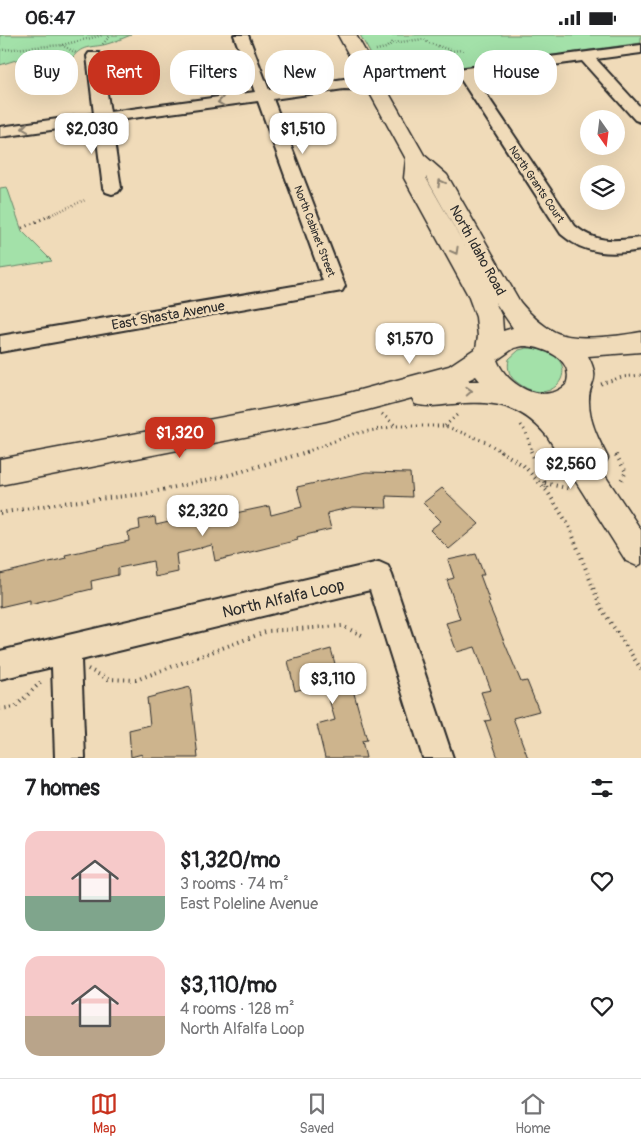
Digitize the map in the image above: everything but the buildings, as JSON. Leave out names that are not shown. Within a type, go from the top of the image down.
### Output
[{"type":"main road","name":"North Idaho Road","points":[[347,35],[355,50]]},
{"type":"main road","name":"North Idaho Road","points":[[380,95],[416,159],[436,175],[515,315],[528,327],[551,341]]},
{"type":"main road","name":"North Idaho Road","points":[[416,159],[415,178],[480,295],[489,317],[491,336],[486,354]]},
{"type":"main road","points":[[0,472],[351,403],[459,373],[486,354],[516,337],[533,336],[586,348],[600,348],[641,342]]},
{"type":"main road","points":[[551,341],[568,351],[576,361],[584,387],[574,405],[577,424],[639,554]]},
{"type":"main road","points":[[486,354],[494,380],[520,407],[556,404],[567,400],[584,387],[602,367],[641,356]]},
{"type":"main road","points":[[351,403],[467,391],[492,392],[520,407],[545,414],[557,429],[639,554]]},
{"type":"street","name":"North Cabinet Street","points":[[241,35],[335,286]]},
{"type":"street","points":[[464,67],[641,49]]},
{"type":"street","points":[[585,56],[641,117]]},
{"type":"street","name":"North Grants Court","points":[[464,72],[568,230],[586,242],[604,248],[641,244]]},
{"type":"street","points":[[102,95],[112,188]]},
{"type":"street","points":[[0,144],[104,124],[266,101],[351,95]]},
{"type":"street","points":[[0,131],[104,124]]},
{"type":"street","name":"East Shasta Avenue","points":[[0,344],[335,286]]},
{"type":"street","name":"North Alfalfa Loop","points":[[0,665],[379,575],[438,758]]},
{"type":"street","points":[[66,650],[70,758]]},
{"type":"path","points":[[0,50],[62,45],[103,35]]},
{"type":"path","points":[[99,50],[111,35]]},
{"type":"path","points":[[376,50],[386,48],[392,43],[424,39],[447,50]]},
{"type":"path","points":[[62,45],[71,50]]},
{"type":"path","points":[[22,229],[85,200]]},
{"type":"path","points":[[584,387],[622,377],[641,375]]},
{"type":"path","points":[[520,407],[533,457],[549,494],[569,526],[601,608],[641,669]]},
{"type":"path","points":[[445,426],[459,413],[466,411]]},
{"type":"path","points":[[0,513],[62,503],[144,494],[229,475],[315,449],[353,434],[396,426],[445,426],[486,443],[523,465],[549,494]]},
{"type":"path","points":[[611,447],[626,471]]},
{"type":"path","points":[[91,669],[108,679],[136,680],[268,631],[342,626],[364,636]]},
{"type":"path","points":[[0,709],[15,707],[40,681]]},
{"type":"green space","points":[[0,35],[131,35],[110,43],[85,48],[78,52],[78,50],[15,50],[15,60],[0,65]]},
{"type":"green space","points":[[360,35],[641,35],[641,43],[557,54],[557,50],[474,50],[474,66],[464,67],[464,50],[368,50]]},
{"type":"green space","points":[[7,187],[22,231],[52,261],[0,269],[0,188]]},
{"type":"green space","points":[[527,348],[546,351],[558,359],[563,368],[562,378],[555,387],[546,391],[533,391],[513,378],[508,366],[509,359],[519,350]]}]
